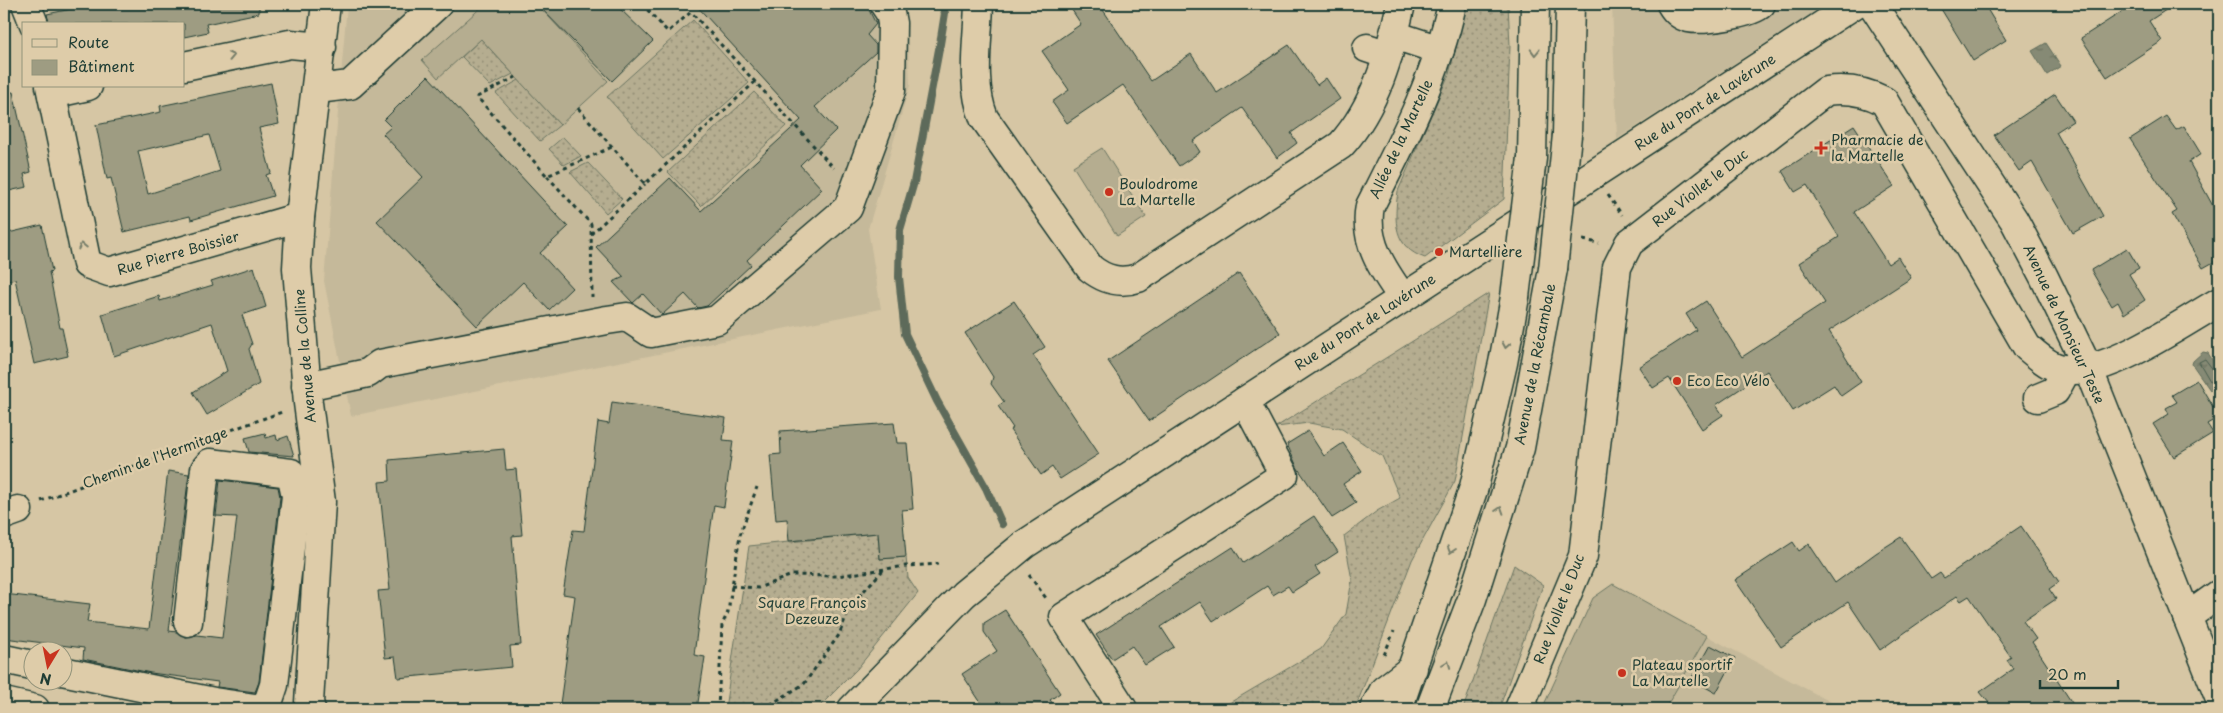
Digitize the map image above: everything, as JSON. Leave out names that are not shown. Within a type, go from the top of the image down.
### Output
[{"type":"street","points":[[26,4],[33,22]]},
{"type":"street","name":"Avenue de la Colline","points":[[311,709],[309,702],[321,502],[306,386],[297,268],[300,217],[326,4]]},
{"type":"street","points":[[317,89],[350,86],[438,4]]},
{"type":"street","points":[[306,386],[367,358],[380,364],[592,322],[627,317],[651,333],[717,320],[848,208],[891,91],[892,23],[890,13],[884,4]]},
{"type":"street","points":[[979,4],[976,85],[979,105],[984,118],[1090,268],[1108,279],[1116,281],[1129,281],[1138,278],[1341,145],[1353,132],[1365,112],[1383,46],[1401,4]]},
{"type":"street","name":"Allée de la Martelle","points":[[1403,298],[1373,249],[1367,221],[1370,206],[1408,130],[1440,50],[1452,4]]},
{"type":"street","points":[[1398,709],[1474,487],[1503,363],[1515,297],[1532,158],[1535,4]]},
{"type":"street","points":[[1671,4],[1679,14],[1695,19],[1749,11],[1762,4]]},
{"type":"street","name":"Rue du Pont de Lavérune","points":[[852,709],[964,594],[1004,559],[1071,512],[1855,4]]},
{"type":"street","name":"Avenue de Monsieur Teste","points":[[1872,4],[2014,220],[2077,369],[2187,617],[2219,697]]},
{"type":"street","name":"Avenue de la Récambale","points":[[1430,709],[1472,598],[1520,448],[1553,269],[1568,135],[1571,6]]},
{"type":"street","points":[[185,66],[290,44],[322,47]]},
{"type":"street","points":[[1383,46],[1440,50]]},
{"type":"street","points":[[51,90],[70,88]]},
{"type":"street","name":"Rue Viollet le Duc","points":[[1519,709],[1583,556],[1617,267],[1629,243],[1826,91],[1842,89],[1869,93],[1884,101],[2027,347],[2045,363],[2077,369]]},
{"type":"street","name":"Rue Pierre Boissier","points":[[51,90],[87,264],[109,272],[300,217]]},
{"type":"street","points":[[2038,398],[2055,391],[2077,369],[2111,364],[2219,302]]},
{"type":"street","points":[[1123,709],[1064,616],[1284,475],[1245,401]]},
{"type":"street","points":[[188,622],[205,469],[210,463],[291,473],[317,466]]},
{"type":"street","points":[[72,673],[214,702],[261,709],[269,700],[274,685],[296,496],[291,473]]},
{"type":"street","points":[[2187,617],[2219,594]]},
{"type":"street","points":[[4,659],[22,663]]},
{"type":"street","points":[[1374,709],[1384,690],[1413,668]]},
{"type":"street","points":[[4,702],[35,709]]},
{"type":"path","points":[[642,4],[668,32],[691,12],[855,190]]},
{"type":"path","points":[[516,77],[477,97],[591,224],[592,322]]},
{"type":"path","points":[[591,234],[755,82]]},
{"type":"path","points":[[578,108],[645,184]]},
{"type":"path","points":[[547,176],[612,147]]},
{"type":"path","points":[[1593,175],[1638,236]]},
{"type":"path","name":"Chemin de l'Hermitage","points":[[210,438],[306,386]]},
{"type":"path","name":"Chemin de l'Hermitage","points":[[11,512],[193,444]]},
{"type":"path","points":[[718,709],[722,632],[728,612],[740,535],[757,487]]},
{"type":"path","points":[[731,586],[758,588],[792,575],[838,576],[938,564]]},
{"type":"path","points":[[763,709],[804,684],[840,635],[850,606],[883,570]]},
{"type":"path","points":[[1023,577],[1028,574],[1039,591]]},
{"type":"shaded area","points":[[347,4],[903,4],[907,16],[910,85],[868,229],[881,309],[351,416],[324,281]]},
{"type":"shaded area","points":[[1612,4],[1821,4],[1820,8],[1617,139]]},
{"type":"shaded area","points":[[1707,636],[1844,709],[1665,709]]},
{"type":"green space","points":[[485,4],[537,4],[608,81],[560,125],[481,39],[438,78],[422,60]]},
{"type":"green space","points":[[1467,4],[1508,4],[1510,46],[1504,199],[1425,258],[1414,253],[1401,240],[1396,222],[1398,191],[1449,74]]},
{"type":"green space","points":[[693,20],[749,83],[663,159],[607,97]]},
{"type":"green space","points":[[481,39],[513,74],[490,86],[462,57]]},
{"type":"green space","points":[[519,80],[560,125],[540,141],[496,93]]},
{"type":"green space","points":[[754,92],[786,126],[701,206],[668,172]]},
{"type":"green space","points":[[563,137],[581,156],[564,165],[549,149]]},
{"type":"green space","name":"Boulodrome La Martelle","points":[[1102,148],[1146,217],[1117,236],[1073,166]]},
{"type":"green space","points":[[588,163],[622,199],[606,213],[570,172]]},
{"type":"green space","points":[[1489,293],[1455,481],[1412,560],[1355,709],[1219,709],[1321,649],[1346,614],[1352,580],[1344,536],[1377,511],[1400,498],[1382,456],[1342,429],[1309,423],[1276,427]]},
{"type":"green space","name":"Square François Dezeuze","points":[[878,533],[880,559],[906,557],[908,578],[918,593],[857,669],[817,709],[725,709],[749,546]]},
{"type":"green space","points":[[1514,565],[1543,585],[1499,709],[1463,709]]},
{"type":"green space","name":"Plateau sportif La Martelle","points":[[1613,584],[1707,636],[1665,709],[1542,709],[1593,598]]},
{"type":"water","points":[[2046,43],[2061,66],[2047,75],[2032,51]]},
{"type":"water","points":[[2203,352],[2208,353],[2219,371],[2219,381],[2210,390],[2192,364]]},
{"type":"building","points":[[96,4],[259,4],[259,13],[206,24],[208,32],[185,37],[185,22],[49,22],[47,14]]},
{"type":"building","points":[[537,4],[615,4],[653,41],[612,81]]},
{"type":"building","points":[[695,4],[866,4],[876,24],[867,35],[876,45],[876,52],[815,107],[836,130],[800,165],[822,189],[747,260],[751,265],[707,306],[698,308],[685,294],[662,315],[643,294],[633,303],[613,282],[624,277],[596,247],[670,178],[701,211],[801,120]]},
{"type":"building","points":[[1068,4],[1099,4],[1151,81],[1191,54],[1217,93],[1289,45],[1317,85],[1326,78],[1340,99],[1291,133],[1297,143],[1277,158],[1242,108],[1193,141],[1200,152],[1179,166],[1123,85],[1067,123],[1052,102],[1069,90],[1042,51],[1081,24]]},
{"type":"building","points":[[1938,4],[1984,4],[2006,40],[1973,61]]},
{"type":"building","points":[[2134,4],[2175,4],[2149,21],[2162,41],[2107,77],[2081,38]]},
{"type":"building","points":[[428,76],[568,227],[540,253],[572,288],[549,310],[523,282],[477,326],[377,221],[423,177],[383,134],[391,127],[384,120]]},
{"type":"building","points":[[271,83],[279,124],[259,128],[271,173],[266,175],[273,196],[191,220],[190,216],[124,232],[111,178],[107,179],[96,125],[161,112],[160,106]],"holes":[[[209,135],[220,171],[148,194],[138,151]]]},
{"type":"building","points":[[13,92],[31,172],[24,174],[27,187],[4,192],[4,93]]},
{"type":"building","points":[[2055,94],[2073,121],[2056,132],[2103,216],[2073,233],[2032,162],[2019,171],[1994,135]]},
{"type":"building","points":[[2166,116],[2176,130],[2184,126],[2201,154],[2189,162],[2219,217],[2219,259],[2203,268],[2172,214],[2177,211],[2130,139]]},
{"type":"building","points":[[1854,125],[1894,186],[1854,212],[1888,264],[1898,257],[1911,278],[1829,331],[1861,382],[1841,396],[1834,385],[1793,411],[1767,371],[1716,405],[1723,415],[1702,429],[1669,378],[1653,388],[1639,367],[1696,330],[1686,314],[1706,301],[1742,357],[1825,303],[1799,263],[1839,237],[1807,185],[1795,192],[1782,171]]},
{"type":"building","points":[[42,225],[52,271],[49,272],[60,328],[62,328],[68,356],[34,364],[15,279],[4,282],[4,234]]},
{"type":"building","points":[[2127,248],[2139,268],[2129,274],[2145,300],[2124,314],[2118,302],[2112,306],[2091,270]]},
{"type":"building","points":[[254,267],[266,307],[242,315],[252,344],[249,349],[259,384],[207,415],[193,392],[227,371],[212,323],[114,356],[102,314],[159,296],[160,301],[213,285],[211,281]]},
{"type":"building","points":[[1239,273],[1280,333],[1149,421],[1108,361]]},
{"type":"building","points":[[1014,301],[1045,347],[1033,355],[1099,454],[1060,479],[1052,467],[1041,475],[1010,430],[1013,428],[998,406],[1004,402],[991,384],[993,377],[965,333]]},
{"type":"building","points":[[2197,380],[2219,417],[2207,424],[2213,433],[2174,457],[2153,424],[2169,414],[2166,408],[2177,402],[2172,395]]},
{"type":"building","points":[[612,402],[726,418],[723,440],[733,441],[724,507],[714,505],[709,540],[694,655],[705,657],[697,709],[572,709],[572,706],[560,704],[575,596],[563,594],[573,530],[584,531],[598,422],[609,424]]},
{"type":"building","points":[[894,423],[897,443],[907,443],[913,509],[902,510],[906,557],[880,559],[878,533],[789,541],[787,519],[776,520],[770,455],[781,454],[780,431]]},
{"type":"building","points":[[1308,431],[1324,456],[1343,443],[1362,471],[1343,484],[1356,503],[1332,518],[1297,467],[1287,444]]},
{"type":"building","points":[[265,433],[266,438],[276,435],[277,440],[288,436],[294,456],[249,452],[245,438]]},
{"type":"building","points":[[504,449],[506,470],[516,469],[522,535],[512,536],[521,645],[510,646],[512,667],[398,678],[395,657],[385,658],[378,591],[390,590],[379,482],[390,481],[389,460]]},
{"type":"building","points":[[168,471],[189,474],[169,631],[177,632],[186,637],[197,635],[222,638],[237,517],[216,516],[220,480],[278,487],[280,497],[259,682],[255,692],[217,687],[218,682],[151,673],[83,659],[84,648],[72,646],[72,640],[22,640],[4,638],[4,594],[90,604],[87,622],[149,629]]},
{"type":"building","points":[[1314,516],[1338,552],[1315,567],[1320,574],[1292,592],[1288,586],[1273,595],[1267,586],[1213,621],[1200,602],[1161,627],[1174,647],[1145,665],[1132,646],[1112,659],[1096,635],[1233,547],[1243,563]]},
{"type":"building","points":[[2021,526],[2059,582],[2049,589],[2056,599],[2023,621],[2036,639],[2032,642],[2076,709],[1994,709],[1980,692],[2013,669],[2007,660],[2011,657],[1969,596],[1961,601],[1957,596],[1880,650],[1848,602],[1781,647],[1735,580],[1793,542],[1799,551],[1809,544],[1835,583],[1901,537],[1931,579],[1940,573],[1944,578]]},
{"type":"building","points":[[1005,610],[1060,693],[1050,700],[1057,709],[985,709],[962,674],[997,651],[984,632],[984,623]]},
{"type":"building","points":[[1710,645],[1735,658],[1716,693],[1691,679]]},
{"type":"waterway","points":[[941,4],[945,13],[940,44],[914,182],[900,230],[899,277],[905,334],[937,401],[986,488],[1002,524]]},
{"type":"place","name":"Pharmacie de la Martelle","points":[[1821,148]]},
{"type":"place","name":"Boulodrome La Martelle","points":[[1109,192]]},
{"type":"place","name":"Martellière","points":[[1439,252]]},
{"type":"place","name":"Eco Eco Vélo","points":[[1677,381]]},
{"type":"place","name":"Plateau sportif La Martelle","points":[[1622,673]]}]
